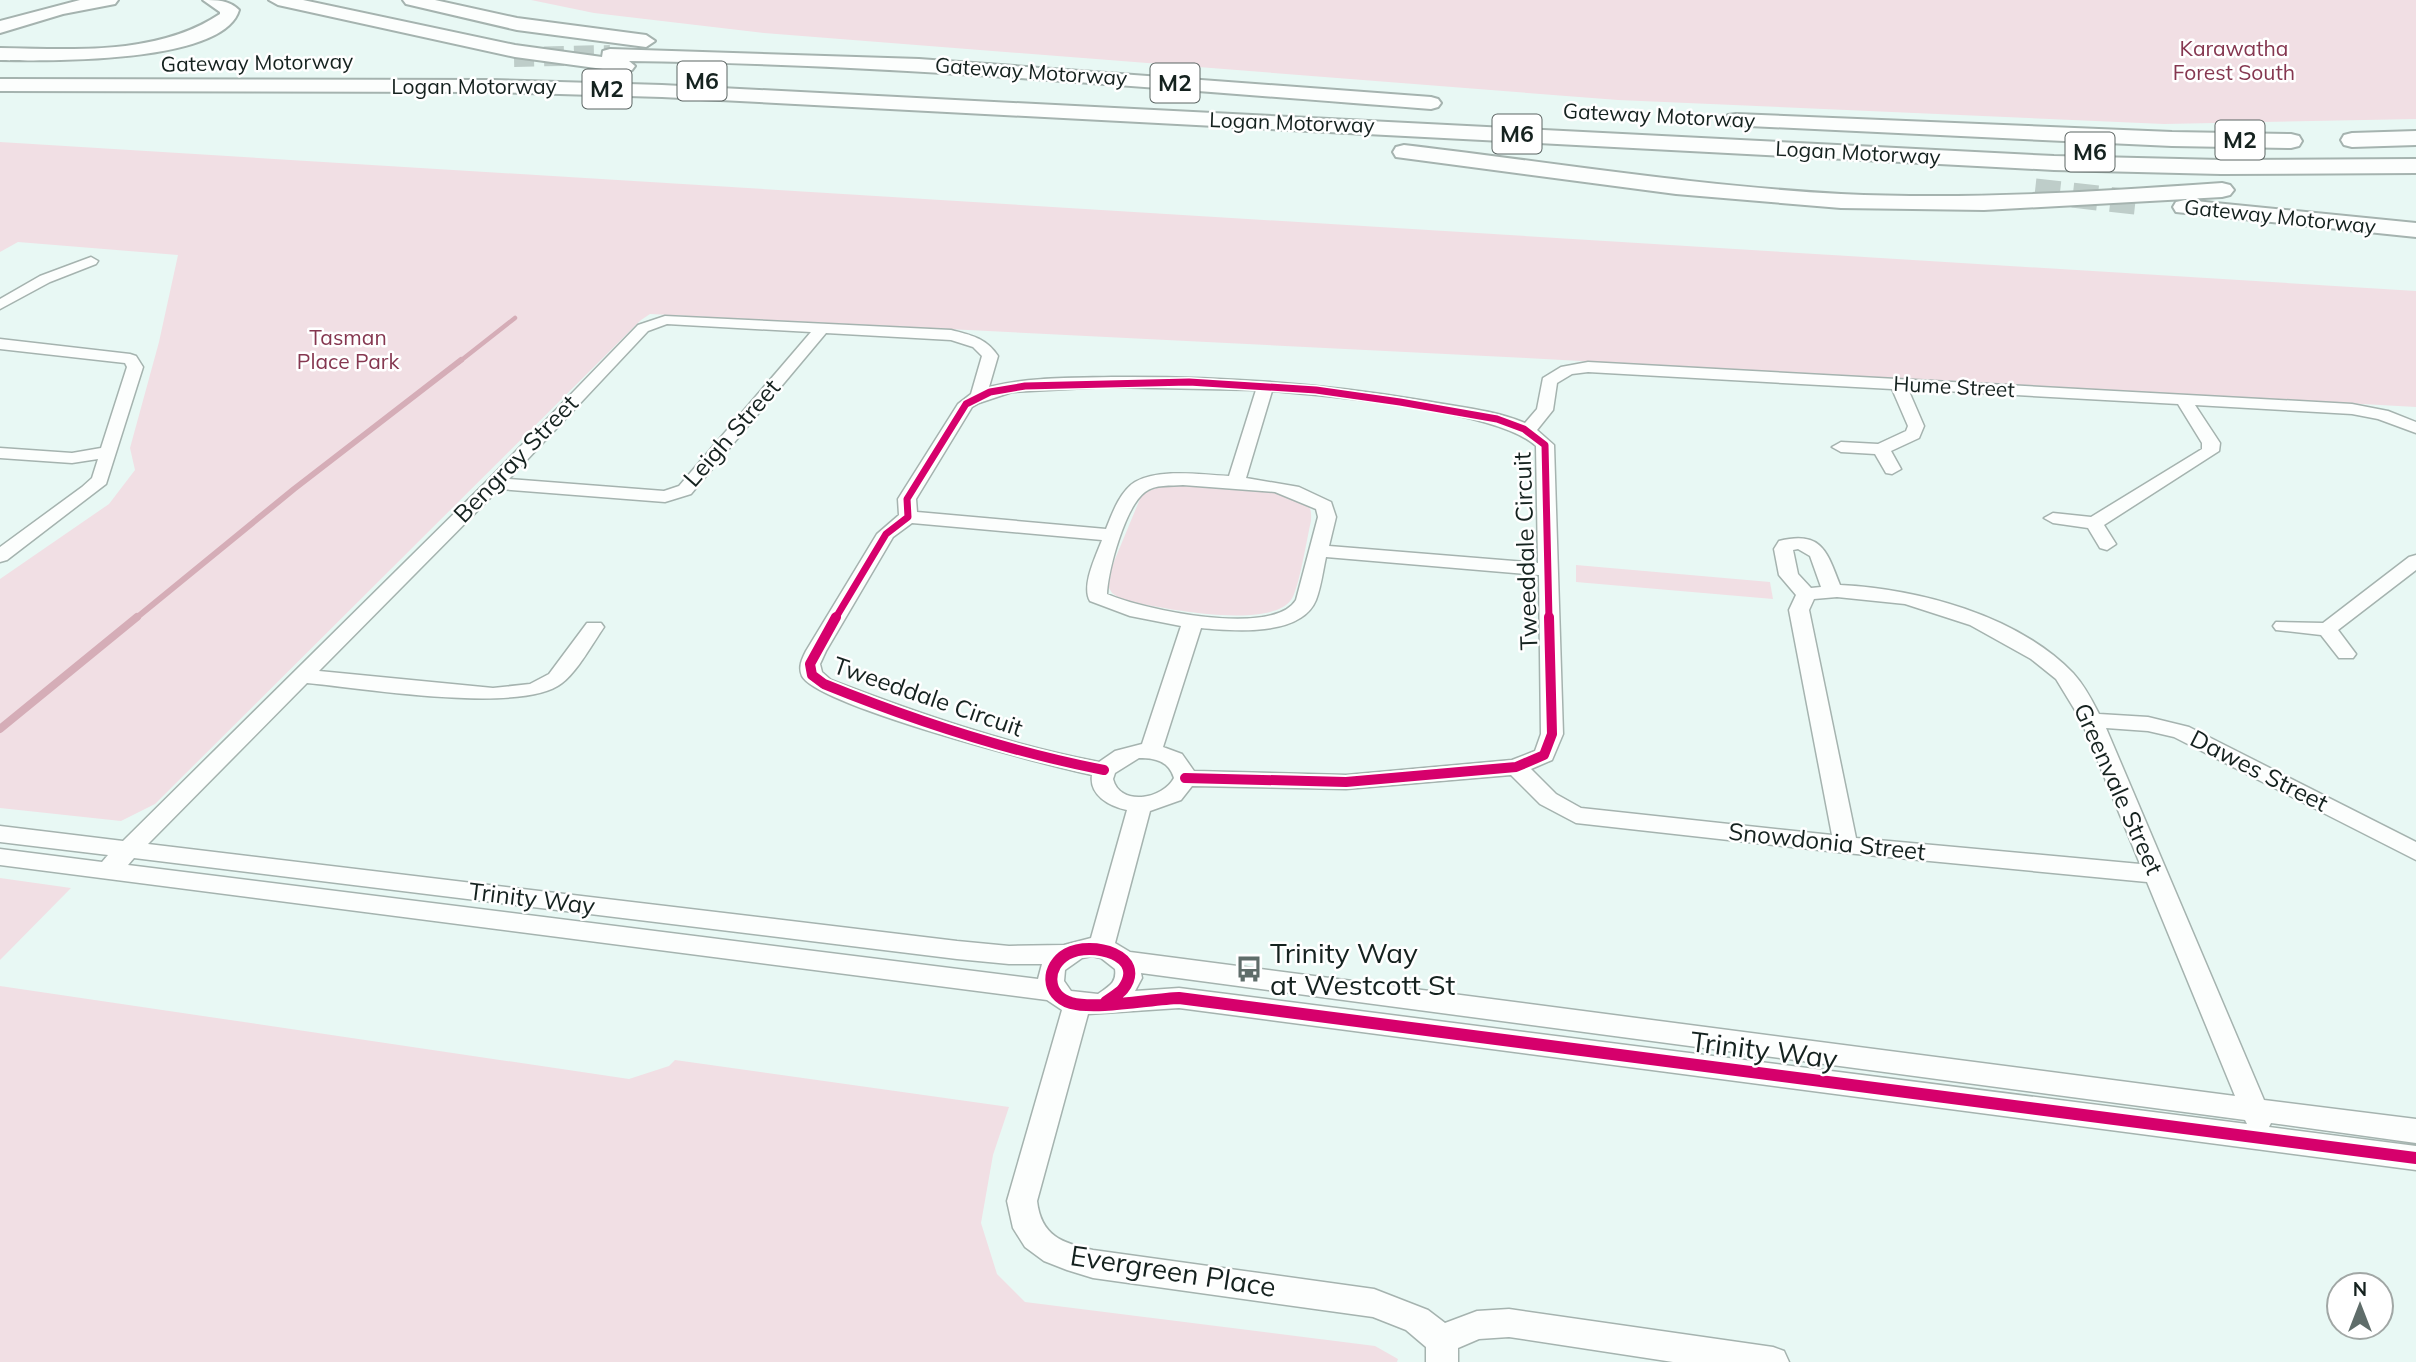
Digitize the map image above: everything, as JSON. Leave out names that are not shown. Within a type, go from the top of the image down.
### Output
[{"type":"highway","points":[[0,25],[58,0]]},
{"type":"highway","points":[[0,25],[60,9],[109,0]]},
{"type":"highway","points":[[0,54],[84,54],[170,42],[204,32],[228,17],[230,10],[227,6],[212,0]]},
{"type":"highway","points":[[278,0],[514,54],[586,62],[1354,110],[1402,118]]},
{"type":"highway","points":[[391,0],[467,33],[513,47],[514,54]]},
{"type":"highway","points":[[412,0],[517,24],[626,39],[1042,68],[1063,74]]},
{"type":"highway","points":[[436,0],[510,19],[517,24]]},
{"type":"highway","points":[[453,59],[514,54]]},
{"type":"highway","name":"Gateway Motorway","points":[[610,55],[814,59],[1063,74],[1455,105]]},
{"type":"highway","name":"Gateway Motorway","points":[[0,67],[155,65]]},
{"type":"highway","name":"Logan Motorway","points":[[0,67],[597,76],[2074,152],[2232,155],[2416,152]]},
{"type":"highway","name":"Logan Motorway","points":[[0,85],[604,88],[2099,164],[2269,168],[2416,166]]},
{"type":"highway","points":[[0,93],[205,97],[220,101]]},
{"type":"highway","points":[[0,106],[439,99],[621,103],[1323,139],[1732,165],[1763,164]]},
{"type":"highway","name":"Gateway Motorway","points":[[1710,118],[2172,139],[2308,141]]},
{"type":"highway","name":"Gateway Motorway","points":[[1213,120],[1902,177]]},
{"type":"highway","points":[[1142,131],[1392,151],[1717,192],[1877,203],[2057,201],[2416,175]]},
{"type":"highway","points":[[2335,141],[2416,138]]},
{"type":"highway","points":[[1942,181],[2035,191]]},
{"type":"highway","name":"Gateway Motorway","points":[[2143,202],[2416,230]]},
{"type":"street","points":[[0,305],[45,279],[91,261]]},
{"type":"street","name":"Bengray Street","points":[[107,871],[495,482],[643,328],[652,323],[679,320],[823,327],[951,335],[974,340],[985,347],[990,356],[979,395]]},
{"type":"street","name":"Leigh Street","points":[[495,482],[665,497],[685,490],[823,327]]},
{"type":"street","points":[[0,344],[130,359],[135,367],[100,480],[0,556]]},
{"type":"street","name":"Hume Street","points":[[1528,430],[1545,410],[1549,381],[1557,374],[1570,369],[1588,367],[2352,409],[2382,415],[2416,428]]},
{"type":"street","name":"Tweeddale Circuit","points":[[979,395],[999,389],[1076,383],[1170,382],[1265,386],[1409,403],[1528,430],[1545,445],[1552,734],[1544,755],[1517,767],[1346,782],[1185,778]]},
{"type":"street","points":[[1842,447],[1881,449],[1913,434],[1916,426],[1898,384]]},
{"type":"street","points":[[1236,482],[1265,386]]},
{"type":"street","points":[[979,395],[966,404],[907,499],[908,517],[1113,535]]},
{"type":"street","points":[[2053,518],[2094,523],[2210,451],[2211,443],[2183,400]]},
{"type":"street","points":[[1881,449],[1892,469]]},
{"type":"street","points":[[0,453],[72,458],[107,452]]},
{"type":"street","points":[[1183,480],[1236,482],[1311,496],[1325,506],[1327,517],[1306,600],[1300,611],[1287,618],[1263,622],[1193,621],[1112,606],[1097,597],[1096,584],[1113,535],[1132,493],[1140,486],[1183,480]]},
{"type":"street","name":"Tweeddale Circuit","points":[[908,517],[886,534],[816,651],[810,664],[812,675],[824,684],[920,719],[1066,763],[1104,770]]},
{"type":"street","points":[[2094,523],[2107,544]]},
{"type":"street","points":[[1832,589],[1821,554],[1814,547],[1804,543],[1786,545],[1783,549],[1789,575],[1806,594],[1799,610],[1846,845]]},
{"type":"street","points":[[1317,551],[1548,570]]},
{"type":"street","points":[[2283,626],[2327,629],[2416,561]]},
{"type":"street","name":"Greenvale Street","points":[[1806,594],[1832,589],[1895,597],[1948,610],[1993,628],[2030,647],[2066,677],[2092,720],[2265,1137]]},
{"type":"street","points":[[1150,751],[1193,621]]},
{"type":"street","points":[[301,676],[492,694],[535,690],[556,678],[594,628]]},
{"type":"street","points":[[2327,629],[2346,654]]},
{"type":"street","name":"Dawes Street","points":[[2092,720],[2148,724],[2181,732],[2416,852]]},
{"type":"street","points":[[1150,751],[1172,757],[1179,763],[1185,778],[1176,794],[1154,804],[1128,803],[1109,793],[1102,778],[1104,770],[1117,757],[1127,753],[1150,751]]},
{"type":"street","name":"Snowdonia Street","points":[[1517,767],[1548,799],[1576,815],[1846,845],[2155,874]]},
{"type":"street","points":[[1101,948],[1140,804]]},
{"type":"street","name":"Trinity Way","points":[[0,834],[957,950],[1009,955],[1066,954],[1089,947],[1101,948],[1111,951],[1125,961],[1188,972],[2416,1131]]},
{"type":"street","name":"Trinity Way","points":[[0,857],[1079,999],[1179,998],[2416,1158]]},
{"type":"street","points":[[1066,954],[1058,960],[1050,975],[1079,999],[1125,989],[1129,980],[1125,961]]},
{"type":"street","name":"Evergreen Place","points":[[1079,999],[1023,1201],[1023,1219],[1034,1238],[1069,1259],[1093,1264],[1374,1303],[1417,1320],[1442,1351]]},
{"type":"street","points":[[1442,1351],[1477,1325],[1509,1323],[1773,1362]]},
{"type":"green space","name":"Karawatha Forest South","points":[[531,0],[2416,0],[2416,119],[2164,124],[1618,100],[764,33],[594,13]]},
{"type":"green space","name":"Tasman Place Park","points":[[0,142],[2416,291],[2416,407],[1526,358],[650,314],[155,804],[121,821],[0,808],[0,579],[109,504],[135,470],[130,448],[159,342],[178,255],[18,242],[0,252]]},
{"type":"green space","points":[[1161,486],[1216,486],[1260,490],[1296,498],[1308,505],[1311,521],[1300,575],[1291,600],[1279,609],[1260,614],[1236,615],[1160,607],[1122,600],[1112,593],[1106,583],[1108,576],[1142,494]]},
{"type":"green space","points":[[1576,565],[1770,582],[1773,599],[1576,582]]},
{"type":"green space","points":[[0,878],[71,888],[0,960]]},
{"type":"green space","points":[[0,986],[629,1079],[669,1066],[675,1060],[1009,1107],[993,1155],[981,1223],[997,1274],[1025,1302],[1375,1346],[1398,1359],[1397,1362],[0,1362]]},
{"type":"waterway","points":[[459,362],[515,318]]},
{"type":"waterway","points":[[135,619],[294,489],[461,360]]},
{"type":"waterway","points":[[0,729],[137,617]]},
{"type":"tunnel","points":[[514,57],[610,55]]},
{"type":"tunnel","points":[[2035,191],[2143,203]]},
{"type":"cycle path","points":[[1104,770],[1033,755],[927,723],[824,684],[812,675],[810,664],[816,651],[886,534],[908,517],[907,499],[966,404],[999,389],[1052,384],[1147,381],[1274,386],[1483,416],[1524,429],[1545,445],[1552,734],[1544,755],[1516,767],[1346,782],[1185,778]]},
{"type":"cycle path","points":[[1106,1002],[1122,990],[1129,978],[1127,966],[1119,956],[1092,947],[1076,949],[1056,963],[1051,971],[1055,991],[1061,998],[1080,1004],[1179,998],[2416,1158]]},
{"type":"place","name":"Trinity Way at Westcott St","points":[[1249,969]]}]
